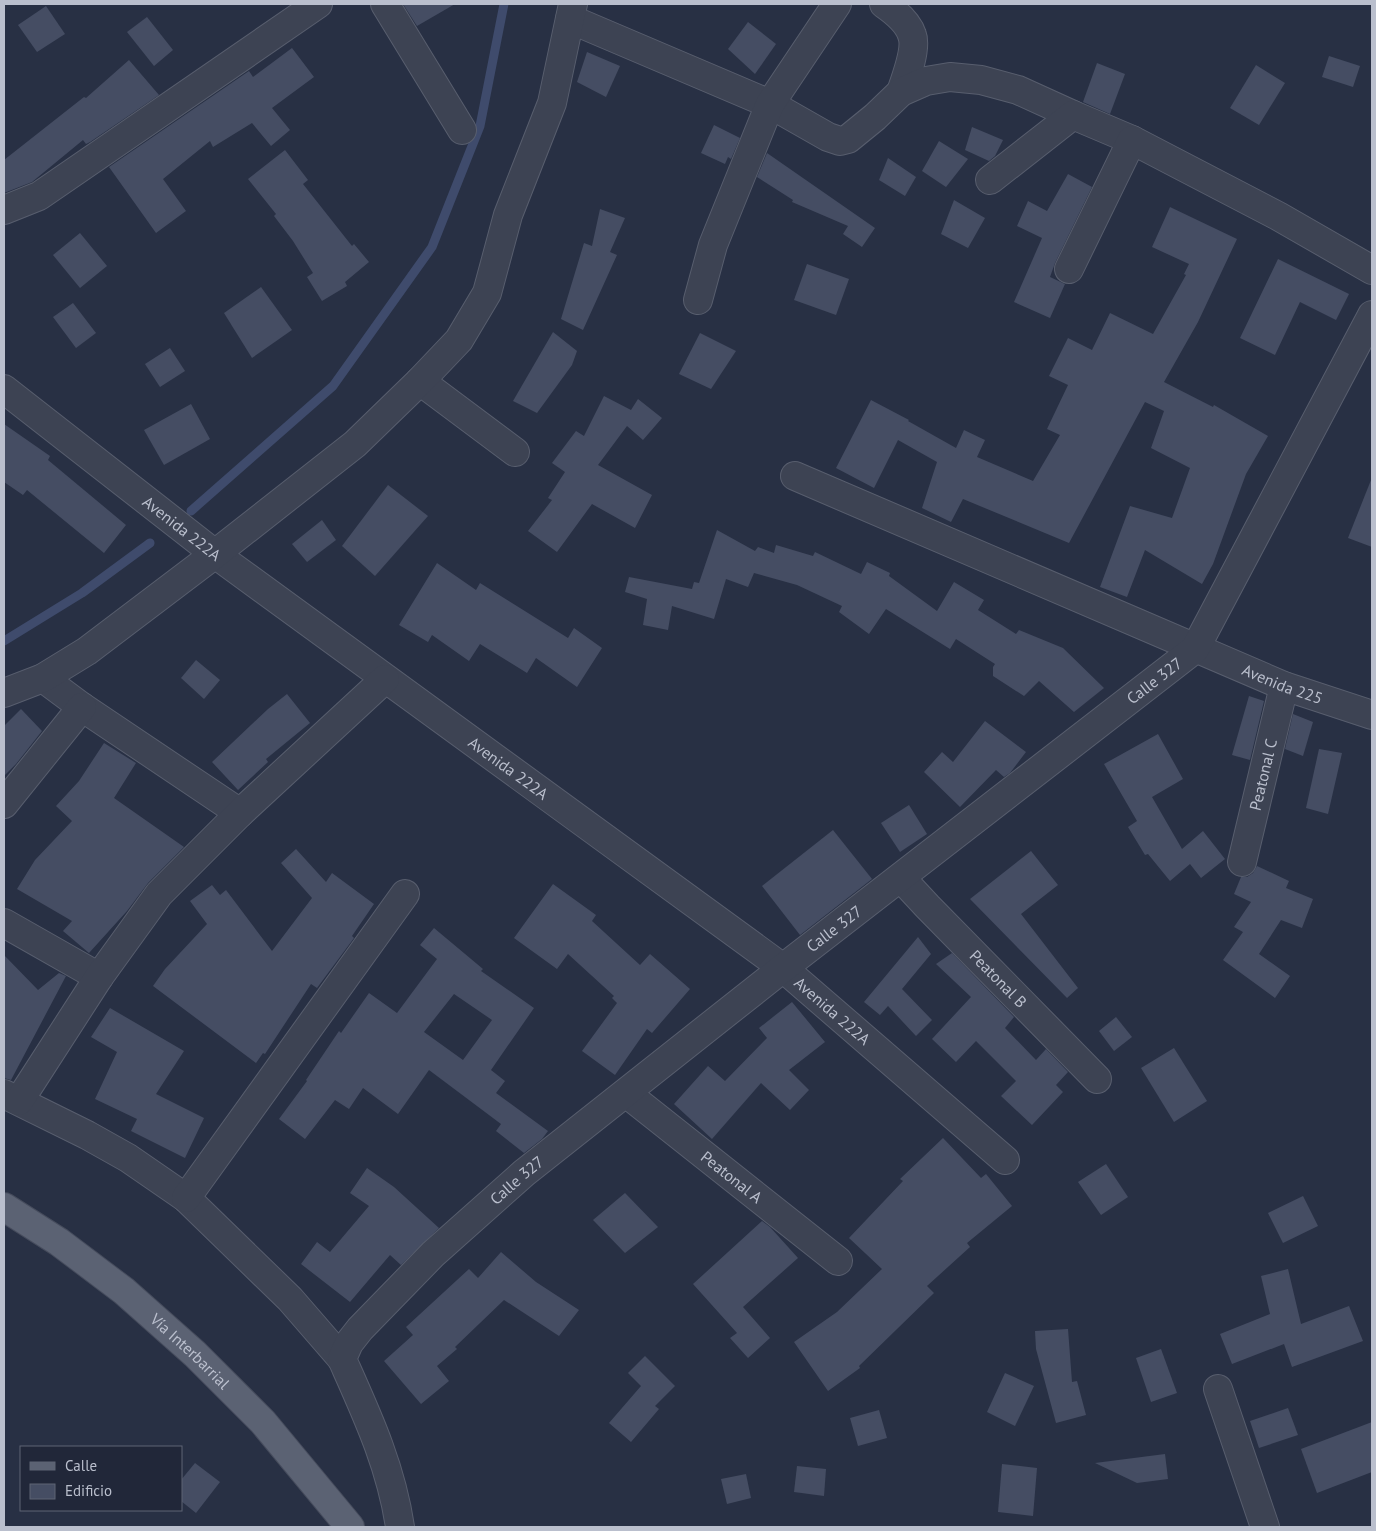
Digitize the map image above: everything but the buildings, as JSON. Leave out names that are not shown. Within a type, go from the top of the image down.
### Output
[{"type":"main road","name":"Vía Interbarrial","points":[[4,1207],[59,1242],[124,1291],[195,1354],[262,1422],[350,1527]]},
{"type":"street","points":[[4,210],[39,196],[318,4]]},
{"type":"street","points":[[385,4],[462,130]]},
{"type":"street","points":[[698,300],[713,245],[770,104],[837,4]]},
{"type":"street","points":[[884,4],[898,13],[912,35],[912,57],[901,92]]},
{"type":"street","points":[[4,693],[43,678],[87,651],[215,554],[355,444],[459,340],[487,293],[508,215],[552,104],[571,11],[770,104],[828,137],[840,141],[848,139],[901,92],[926,81],[950,77],[981,80],[1018,90],[1132,140],[1278,216],[1372,270]]},
{"type":"street","points":[[990,180],[1073,115]]},
{"type":"street","points":[[1069,269],[1132,140]]},
{"type":"street","name":"Calle 327","points":[[342,1359],[349,1343],[360,1329],[433,1254],[524,1173],[783,968],[1195,649],[1372,315]]},
{"type":"street","points":[[420,381],[515,452]]},
{"type":"street","name":"Avenida 222A","points":[[4,389],[215,554],[783,968],[1005,1160]]},
{"type":"street","name":"Avenida 225","points":[[795,476],[1284,686],[1372,715]]},
{"type":"street","points":[[43,678],[82,707],[240,813]]},
{"type":"street","points":[[385,678],[240,813],[159,894],[11,1098],[87,1135],[128,1158],[186,1198],[290,1299],[342,1359],[387,1466],[396,1500],[400,1527]]},
{"type":"street","name":"Peatonal C","points":[[1242,862],[1284,686]]},
{"type":"street","points":[[4,804],[82,707]]},
{"type":"street","name":"Peatonal B","points":[[901,878],[1097,1079]]},
{"type":"street","points":[[186,1198],[405,894]]},
{"type":"street","points":[[4,923],[99,977]]},
{"type":"street","name":"Peatonal A","points":[[626,1093],[838,1261]]},
{"type":"street","points":[[1218,1389],[1265,1527]]},
{"type":"waterway","points":[[191,511],[333,386],[432,247],[480,126],[504,4]]},
{"type":"waterway","points":[[4,641],[82,593],[150,543]]}]
